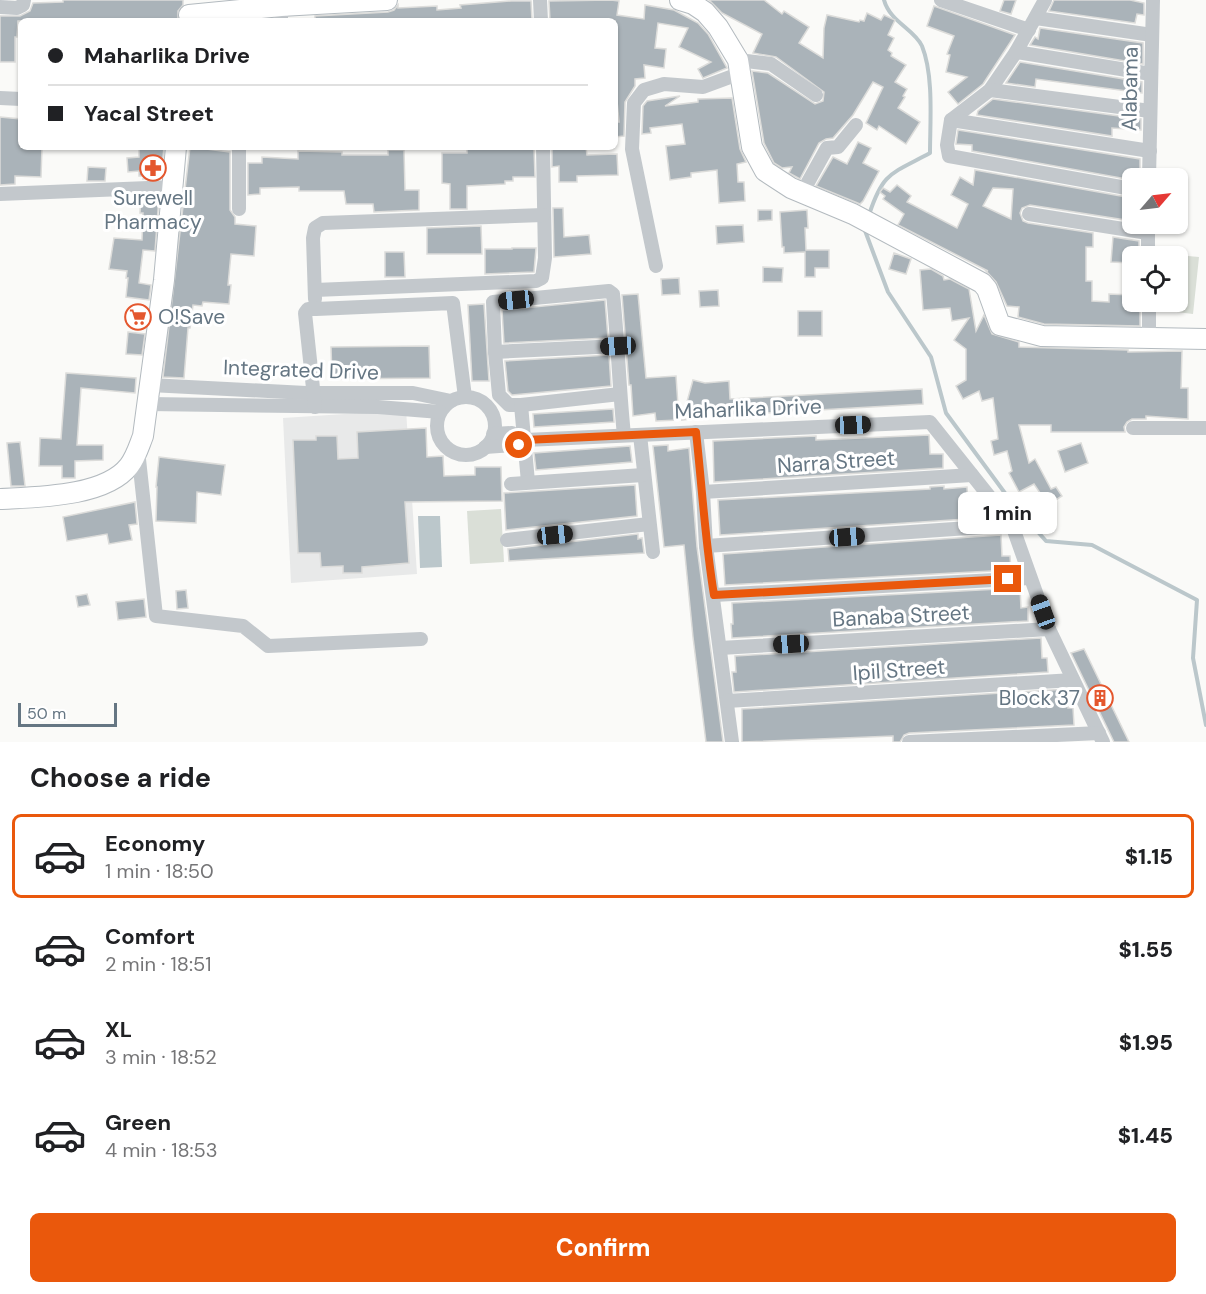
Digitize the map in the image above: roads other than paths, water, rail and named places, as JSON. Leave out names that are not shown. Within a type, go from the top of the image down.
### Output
[{"type":"street","points":[[0,7],[17,8],[23,5],[24,0]]},
{"type":"street","points":[[188,12],[281,13],[387,0]]},
{"type":"street","points":[[540,0],[541,18]]},
{"type":"street","points":[[680,0],[693,4],[705,12],[723,35],[740,67],[748,129],[758,160],[765,171],[802,193],[853,214],[982,283],[987,289],[1000,325],[1042,336],[1206,339]]},
{"type":"street","points":[[940,0],[1033,24],[1152,35]]},
{"type":"street","points":[[1045,0],[1016,52],[990,90],[951,120],[947,145],[949,156],[1122,187]]},
{"type":"street","name":"Alabama","points":[[1149,168],[1153,0]]},
{"type":"street","points":[[1016,52],[1150,74]]},
{"type":"street","points":[[656,266],[632,149],[634,103],[644,90],[664,84],[703,87],[740,67],[771,64],[816,96]]},
{"type":"street","points":[[990,90],[1150,111]]},
{"type":"street","points":[[0,98],[18,99]]},
{"type":"street","points":[[951,120],[1150,151]]},
{"type":"street","points":[[802,193],[827,148],[838,147],[856,125]]},
{"type":"street","points":[[0,499],[88,489],[117,476],[128,467],[138,450],[143,436],[164,280],[177,150]]},
{"type":"street","points":[[239,150],[239,209]]},
{"type":"street","points":[[315,290],[536,282],[542,278],[544,271],[543,150]]},
{"type":"street","points":[[0,194],[173,187]]},
{"type":"street","points":[[1029,214],[1122,225]]},
{"type":"street","points":[[316,309],[314,233],[318,225],[543,215]]},
{"type":"street","points":[[620,394],[509,405],[499,395],[493,302],[609,291],[613,294],[624,435]]},
{"type":"street","points":[[315,407],[305,313],[308,309],[453,303],[465,397]]},
{"type":"street","points":[[1149,312],[1149,337]]},
{"type":"street","points":[[495,352],[618,346]]},
{"type":"street","points":[[352,393],[352,408]]},
{"type":"street","name":"Integrated Drive","points":[[149,394],[413,393],[451,401]]},
{"type":"street","name":"Integrated Drive","points":[[149,394],[315,407],[378,407],[441,412]]},
{"type":"street","points":[[485,447],[493,434],[492,416],[488,408],[482,402],[465,397],[451,401],[441,412],[437,429],[440,438],[452,451],[469,454],[485,447],[519,439]]},
{"type":"street","points":[[521,405],[519,439],[528,482]]},
{"type":"street","name":"Maharlika Drive","points":[[519,439],[930,422],[1012,525],[1049,629],[1101,738]]},
{"type":"street","points":[[1133,428],[1206,428]]},
{"type":"street","points":[[696,432],[706,546],[732,742]]},
{"type":"street","points":[[493,434],[519,439]]},
{"type":"street","points":[[639,435],[653,552]]},
{"type":"street","points":[[138,450],[156,616],[243,626],[268,646],[421,639]]},
{"type":"street","points":[[511,484],[643,475]]},
{"type":"street","name":"Narra Street","points":[[703,492],[972,475]]},
{"type":"street","points":[[507,540],[649,524]]},
{"type":"street","points":[[706,546],[1012,525]]},
{"type":"street","points":[[714,595],[1030,578]]},
{"type":"street","name":"Banaba Street","points":[[720,648],[1049,629]]},
{"type":"street","name":"Ipil Street","points":[[727,701],[1073,680]]},
{"type":"street","points":[[909,742],[1101,738]]},
{"type":"waterway","points":[[869,215],[884,182],[897,171],[930,153],[930,99],[926,58],[918,40],[891,14],[884,0]]},
{"type":"waterway","points":[[864,228],[888,292],[931,357],[946,413],[1013,504],[1046,541],[1092,545],[1197,600],[1193,658],[1206,725]]},
{"type":"place","name":"Surewell Pharmacy","points":[[153,168]]},
{"type":"place","name":"O!Save","points":[[138,317]]},
{"type":"place","name":"Block 37","points":[[1100,698]]}]
